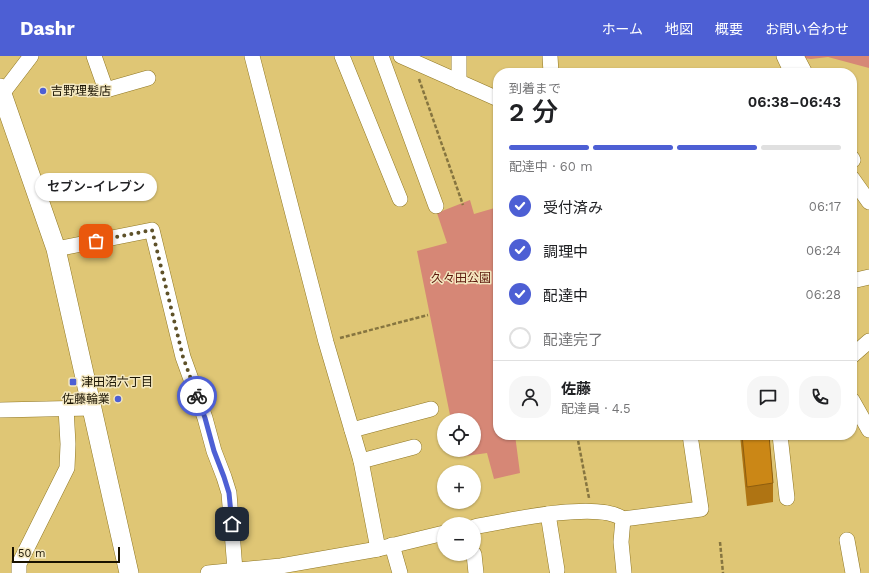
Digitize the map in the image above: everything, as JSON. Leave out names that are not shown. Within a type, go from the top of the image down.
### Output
[{"type":"main road","points":[[1,91],[56,249],[129,573]]},
{"type":"street","points":[[1,91],[30,56]]},
{"type":"street","points":[[94,56],[106,90],[148,78]]},
{"type":"street","points":[[252,56],[326,342],[361,462],[378,549]]},
{"type":"street","points":[[342,56],[400,199]]},
{"type":"street","points":[[381,56],[436,206]]},
{"type":"street","points":[[459,56],[459,82]]},
{"type":"street","points":[[550,56],[551,68]]},
{"type":"street","points":[[784,56],[790,68]]},
{"type":"street","points":[[796,56],[802,68]]},
{"type":"street","points":[[412,59],[493,97]]},
{"type":"street","points":[[857,185],[868,199]]},
{"type":"street","points":[[56,249],[152,230],[183,357],[205,418],[214,451],[229,493],[236,570]]},
{"type":"street","points":[[857,280],[869,277]]},
{"type":"street","points":[[857,352],[869,341]]},
{"type":"street","points":[[19,573],[19,564],[67,468],[66,408]]},
{"type":"street","points":[[0,410],[91,408]]},
{"type":"street","points":[[352,430],[431,409]]},
{"type":"street","points":[[857,409],[869,430]]},
{"type":"street","points":[[481,526],[548,514],[591,511],[617,514],[623,519],[701,509],[691,440]]},
{"type":"street","points":[[781,440],[787,498]]},
{"type":"street","points":[[361,462],[414,446]]},
{"type":"street","points":[[548,514],[557,570]]},
{"type":"street","points":[[623,519],[621,542],[624,573]]},
{"type":"street","points":[[208,573],[236,570],[281,570],[437,535]]},
{"type":"street","points":[[848,540],[853,573]]},
{"type":"street","points":[[392,545],[400,573]]},
{"type":"street","points":[[475,561],[476,573]]},
{"type":"path","points":[[412,59],[463,205]]},
{"type":"path","points":[[326,342],[428,315]]},
{"type":"path","points":[[578,440],[591,511]]},
{"type":"path","points":[[720,542],[723,573]]},
{"type":"green space","points":[[790,56],[869,56],[869,68],[828,57],[811,59]]},
{"type":"green space","name":"久々田公園","points":[[470,200],[474,214],[493,208],[493,440],[516,440],[520,473],[494,479],[487,453],[481,454],[481,413],[450,413],[417,251],[447,243],[437,213]]},
{"type":"building","points":[[742,440],[769,440],[773,483],[747,487]]},
{"type":"way so far","points":[[96,241],[152,230],[183,357],[197,396]]},
{"type":"place","name":"吉野理髪店","points":[[43,91]]},
{"type":"place","name":"セブン-イレブン","points":[[96,241]]},
{"type":"place","name":"津田沼六丁目","points":[[73,382]]},
{"type":"place","name":"佐藤輪業","points":[[118,399]]},
{"type":"route","points":[[197,396],[229,493],[232,524]]}]
